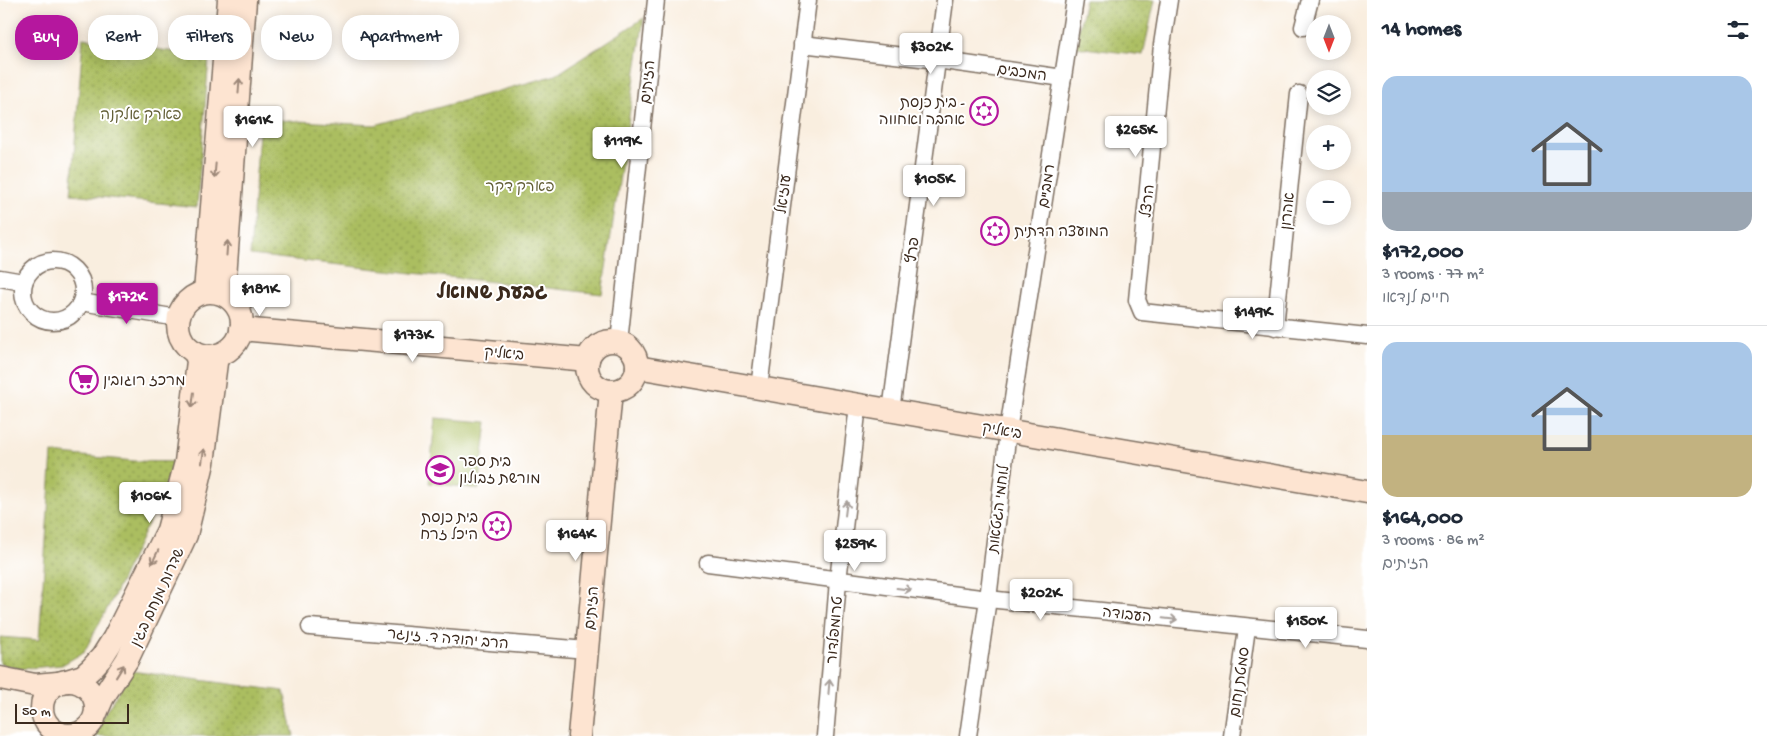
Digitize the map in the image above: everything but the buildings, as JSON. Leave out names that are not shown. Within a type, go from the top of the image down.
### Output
[{"type":"street","points":[[216,294],[229,0]]},
{"type":"street","points":[[216,294],[225,278],[245,0]]},
{"type":"street","name":"הזיתים","points":[[619,342],[656,0]]},
{"type":"street","name":"עוזיאל","points":[[758,388],[808,0]]},
{"type":"street","name":"פרץ","points":[[891,411],[945,0]]},
{"type":"street","name":"רמב\"ם","points":[[1008,431],[1075,0]]},
{"type":"street","name":"הרצל","points":[[1169,0],[1162,45],[1137,300],[1142,312],[1275,327]]},
{"type":"street","points":[[1303,26],[1310,0]]},
{"type":"street","name":"המכבים","points":[[802,44],[937,60],[1063,78]]},
{"type":"street","name":"אהרון","points":[[1275,327],[1299,94]]},
{"type":"street","points":[[50,260],[60,261],[70,265],[80,277],[83,292],[81,302],[69,316],[60,320],[50,321],[41,318],[32,314],[23,299],[23,282],[27,274],[41,262],[50,260]]},
{"type":"street","points":[[0,278],[23,282]]},
{"type":"street","points":[[216,294],[234,302],[242,320],[241,329],[239,338],[226,352],[206,354],[187,346],[181,338],[178,318],[182,308],[196,295],[216,294]]},
{"type":"street","points":[[81,302],[178,318]]},
{"type":"street","points":[[1275,327],[1367,336]]},
{"type":"street","name":"ביאליק","points":[[241,329],[588,360]]},
{"type":"street","points":[[619,342],[633,352],[636,359],[636,375],[626,387],[611,391],[603,389],[595,384],[590,377],[588,360],[596,347],[603,343],[619,342]]},
{"type":"street","name":"שדרות מנחם בגין","points":[[62,682],[83,676],[106,651],[168,530],[186,462],[198,361],[206,354]]},
{"type":"street","name":"שדרות מנחם בגין","points":[[96,713],[103,697],[127,660],[186,535],[203,463],[206,354]]},
{"type":"street","name":"ביאליק","points":[[637,367],[1367,492]]},
{"type":"street","name":"הזיתים","points":[[578,736],[611,391]]},
{"type":"street","name":"טרומפלדור","points":[[825,736],[838,581],[858,405]]},
{"type":"street","name":"לוחמי הגטאות","points":[[968,736],[988,599],[1008,431]]},
{"type":"street","name":"העבודה","points":[[708,564],[988,599],[1247,628],[1367,639]]},
{"type":"street","name":"הרב יהודה ד. זינגר","points":[[310,627],[587,650]]},
{"type":"street","name":"סמטת נחום","points":[[1232,736],[1247,628]]},
{"type":"street","points":[[0,679],[35,685],[62,682],[83,685],[94,697],[96,713],[90,725],[84,731],[75,735],[61,734],[42,722],[23,693],[0,679]]},
{"type":"street","points":[[42,722],[45,694],[62,682]]},
{"type":"green space","points":[[1085,0],[1155,0],[1143,55],[1075,47]]},
{"type":"green space","name":"פארק דקר","points":[[644,18],[602,294],[250,255],[260,119],[375,125],[556,75]]},
{"type":"green space","name":"פארק אלקנה","points":[[83,38],[88,39],[88,60],[158,60],[158,49],[168,51],[168,60],[209,60],[197,207],[71,194]]},
{"type":"green space","points":[[435,418],[487,422],[479,489],[429,483]]},
{"type":"green space","points":[[52,453],[134,461],[186,462],[164,489],[115,594],[84,652],[62,665],[19,669],[0,664],[0,637],[39,640]]},
{"type":"green space","points":[[131,671],[284,691],[294,736],[91,736]]},
{"type":"place","name":"בית כנסת - אהבה ואחווה","points":[[984,111]]},
{"type":"place","name":"המועצה הדתית","points":[[995,231]]},
{"type":"place","name":"מרכז רוגובין","points":[[84,380]]},
{"type":"place","name":"בית ספר מורשת זבולון","points":[[440,470]]},
{"type":"place","name":"בית כנסת היכל זרח","points":[[497,526]]},
{"type":"district","name":"גבעת שמואל","points":[[492,291]]}]
